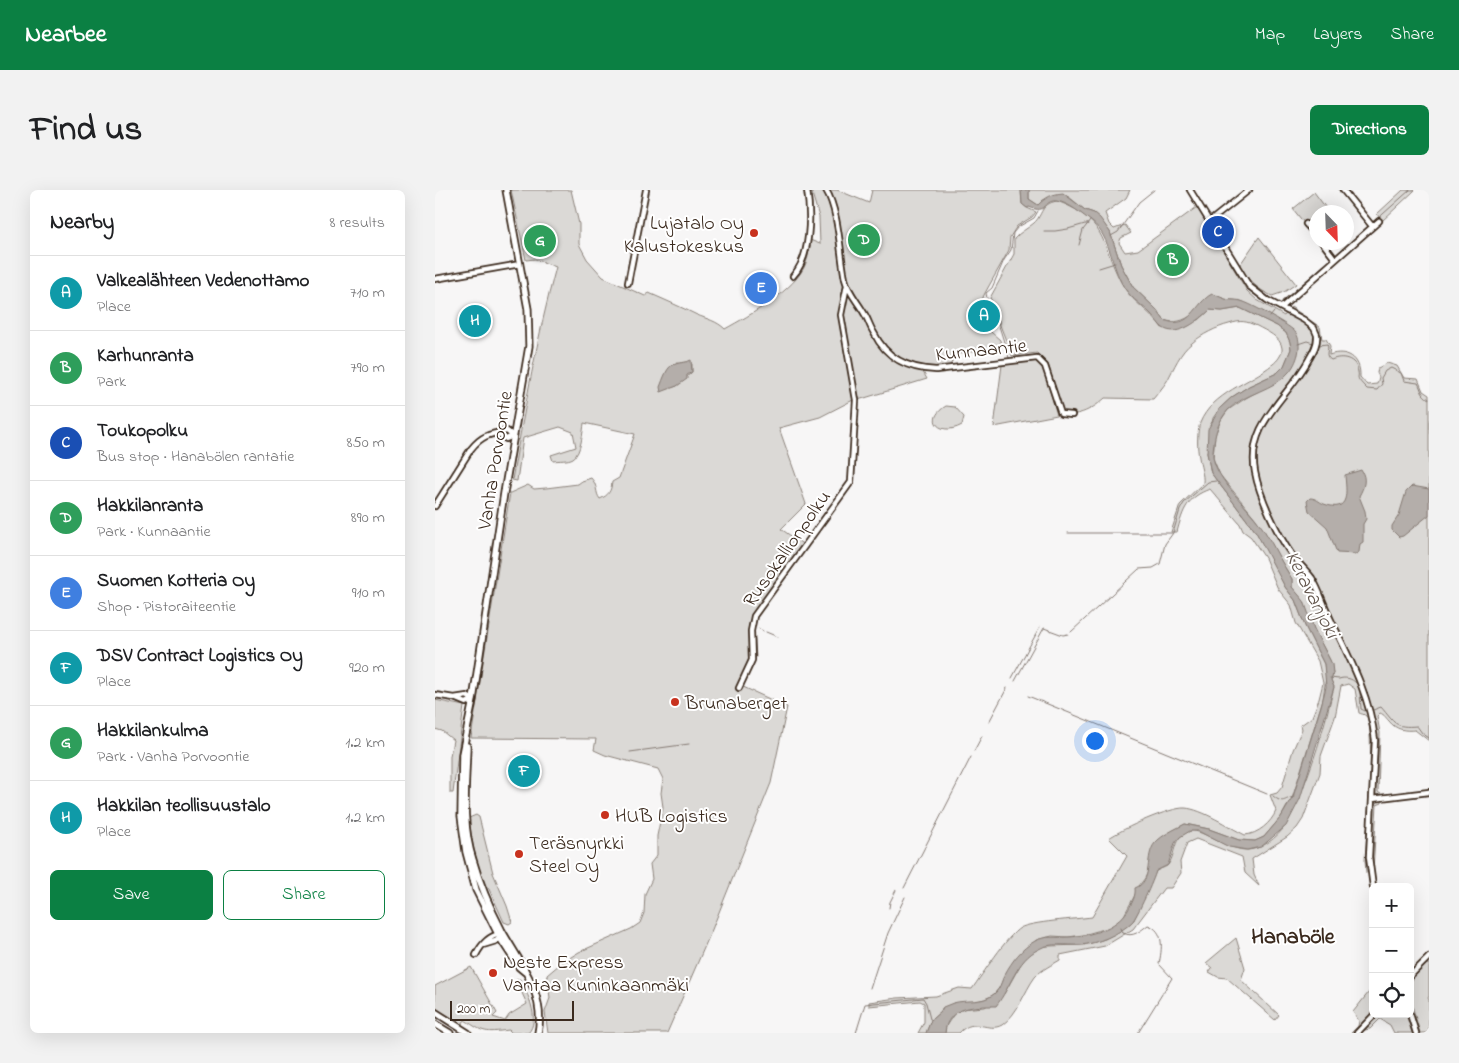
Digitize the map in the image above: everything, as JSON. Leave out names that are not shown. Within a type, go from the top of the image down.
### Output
[{"type":"main road","name":"Vanha Porvoontie","points":[[505,190],[530,323],[529,346],[466,736],[465,815],[469,847],[484,892],[501,935],[522,964],[538,1002],[540,1015],[538,1033]]},
{"type":"main road","points":[[435,1012],[468,1033]]},
{"type":"main road","points":[[435,1024],[450,1033]]},
{"type":"street","points":[[628,283],[646,190]]},
{"type":"street","points":[[793,276],[803,262],[807,249],[809,204],[807,190]]},
{"type":"street","name":"Kunnaantie","points":[[826,190],[832,204],[847,285],[876,338],[893,358],[925,370],[1037,358],[1045,366],[1061,414],[1072,415]]},
{"type":"street","points":[[1190,190],[1249,286],[1267,300],[1311,325],[1316,332],[1317,341],[1314,349],[1298,379],[1261,426],[1254,451],[1255,471],[1260,490],[1285,544],[1315,583],[1361,683],[1368,703],[1374,732],[1375,758],[1369,857],[1372,883]]},
{"type":"street","points":[[1209,222],[1249,190]]},
{"type":"street","points":[[1343,190],[1372,226]]},
{"type":"street","points":[[1282,307],[1379,220]]},
{"type":"street","points":[[1306,224],[1309,227]]},
{"type":"street","points":[[1328,250],[1335,259]]},
{"type":"street","points":[[435,279],[520,264]]},
{"type":"street","name":"Rusokallionpolku","points":[[739,688],[752,660],[751,631],[754,616],[850,485],[852,478],[855,400],[841,315],[847,285]]},
{"type":"street","points":[[435,506],[477,440],[488,434],[497,433],[506,439],[513,436]]},
{"type":"street","points":[[435,695],[454,698],[466,703],[473,700]]},
{"type":"street","points":[[1372,799],[1429,792]]},
{"type":"street","points":[[475,955],[488,939],[501,935]]},
{"type":"street","points":[[1413,973],[1429,956]]},
{"type":"street","points":[[1357,1033],[1371,1018]]},
{"type":"street","points":[[1411,1018],[1416,1033]]},
{"type":"shaded area","points":[[511,190],[571,190],[579,224],[579,244],[587,259],[603,277],[645,296],[649,293],[715,322],[725,329],[783,292],[801,273],[806,263],[810,240],[820,244],[819,217],[811,190],[837,190],[869,203],[872,190],[1021,190],[1022,204],[1036,212],[1032,217],[1017,226],[1010,237],[1009,250],[974,317],[1000,340],[1001,346],[954,355],[950,367],[927,367],[909,363],[895,355],[884,344],[848,282],[844,285],[839,316],[853,400],[820,417],[779,428],[806,504],[781,529],[804,545],[757,613],[754,628],[756,657],[741,686],[787,707],[771,783],[711,932],[667,1033],[548,1033],[545,1012],[550,998],[547,975],[579,952],[631,929],[640,923],[644,913],[645,894],[652,879],[650,864],[657,855],[657,836],[663,807],[661,793],[663,779],[658,769],[605,755],[594,750],[596,739],[471,738],[510,493],[528,485],[534,489],[546,488],[578,484],[591,478],[595,483],[600,499],[609,492],[612,482],[619,478],[635,434],[584,423],[581,442],[576,456],[569,460],[553,461],[551,455],[576,447],[573,432],[560,427],[523,438],[517,481],[512,480],[537,346],[556,267],[535,259],[526,260]],"holes":[[[675,363],[692,364],[692,372],[677,386],[670,388]]]},
{"type":"shaded area","points":[[1021,190],[1029,190],[1029,199],[1038,205],[1049,196],[1063,193],[1085,210],[1094,213],[1100,218],[1110,232],[1121,265],[1133,287],[1156,309],[1164,320],[1181,322],[1187,319],[1212,294],[1253,306],[1280,321],[1296,333],[1299,348],[1297,359],[1292,368],[1276,383],[1242,399],[1228,410],[1216,432],[1213,456],[1220,474],[1264,530],[1292,579],[1292,587],[1304,601],[1314,629],[1332,664],[1333,673],[1331,680],[1334,687],[1300,799],[1286,826],[1261,847],[1247,850],[1229,847],[1198,831],[1190,831],[1180,837],[1175,843],[1168,865],[1156,871],[1138,913],[1127,926],[1115,934],[1094,943],[1053,945],[1039,949],[1031,954],[1019,967],[996,1006],[979,1006],[963,1009],[951,1017],[945,1033],[926,1033],[931,1020],[943,1007],[958,1002],[985,999],[994,994],[1014,960],[1025,948],[1035,941],[1047,937],[1085,935],[1110,927],[1117,922],[1131,905],[1135,888],[1145,880],[1152,848],[1158,840],[1169,832],[1185,824],[1209,829],[1239,840],[1255,841],[1264,837],[1281,817],[1293,797],[1326,687],[1324,664],[1305,626],[1295,600],[1285,587],[1256,532],[1211,473],[1207,453],[1208,429],[1220,408],[1232,397],[1249,386],[1277,373],[1284,366],[1291,349],[1286,333],[1277,326],[1240,308],[1222,311],[1210,310],[1194,323],[1175,331],[1163,328],[1126,290],[1117,274],[1103,236],[1092,222],[1075,209],[1061,202],[1052,201],[1039,209],[1027,208],[1022,204]]},
{"type":"shaded area","points":[[1029,190],[1130,190],[1126,198],[1105,213],[1109,224],[1114,229],[1125,225],[1131,233],[1121,238],[1119,243],[1125,252],[1138,250],[1197,207],[1247,291],[1257,300],[1284,316],[1291,307],[1320,327],[1322,339],[1326,339],[1330,346],[1329,355],[1341,353],[1351,356],[1358,364],[1360,377],[1367,385],[1377,384],[1379,377],[1377,373],[1378,368],[1387,363],[1397,366],[1404,378],[1418,379],[1423,391],[1429,395],[1429,741],[1415,730],[1398,728],[1380,713],[1377,716],[1380,733],[1378,792],[1382,795],[1382,803],[1377,805],[1373,870],[1366,873],[1370,760],[1369,724],[1366,716],[1359,713],[1355,689],[1348,684],[1341,686],[1335,717],[1321,756],[1320,773],[1303,819],[1287,837],[1252,859],[1254,875],[1259,886],[1245,873],[1242,857],[1196,839],[1187,843],[1180,862],[1181,873],[1171,888],[1164,888],[1133,929],[1105,946],[1060,955],[1060,960],[1044,969],[1035,977],[1017,1009],[1002,1025],[991,1027],[976,1025],[965,1028],[959,1033],[945,1033],[946,1026],[954,1014],[961,1009],[985,1007],[1004,994],[1022,962],[1029,954],[1040,947],[1084,945],[1105,939],[1127,926],[1134,920],[1156,871],[1167,866],[1177,841],[1185,833],[1196,831],[1232,847],[1248,850],[1259,848],[1273,839],[1288,821],[1301,792],[1313,762],[1334,687],[1331,680],[1333,673],[1330,660],[1314,629],[1303,601],[1292,587],[1292,579],[1256,519],[1220,475],[1213,458],[1215,435],[1221,420],[1228,410],[1279,380],[1298,354],[1281,322],[1241,301],[1223,299],[1217,295],[1186,319],[1172,322],[1164,320],[1156,309],[1133,287],[1121,265],[1110,232],[1094,213],[1085,210],[1069,197],[1043,200],[1038,205],[1029,199]]},
{"type":"shaded area","points":[[1403,190],[1415,190],[1382,221],[1377,214]]},
{"type":"shaded area","points":[[1314,192],[1324,205],[1309,205],[1309,221],[1305,224],[1293,209]]},
{"type":"shaded area","points":[[1057,201],[1087,217],[1096,227],[1125,289],[1162,328],[1199,320],[1210,310],[1222,311],[1240,308],[1277,326],[1286,333],[1291,349],[1284,366],[1277,373],[1249,386],[1232,397],[1220,408],[1213,418],[1207,453],[1211,473],[1256,532],[1269,553],[1285,587],[1295,600],[1305,626],[1324,664],[1326,677],[1323,699],[1291,802],[1264,837],[1255,841],[1239,840],[1209,829],[1185,824],[1167,834],[1122,919],[1111,927],[1083,935],[1068,937],[1052,936],[1036,940],[1004,976],[1000,987],[993,995],[985,999],[942,1008],[931,1020],[926,1033],[918,1033],[924,1022],[924,1003],[920,1001],[869,1006],[869,1002],[936,996],[959,988],[972,989],[1002,947],[1020,928],[1043,922],[1092,917],[1127,856],[1109,838],[1115,834],[1158,815],[1185,808],[1207,815],[1245,835],[1255,833],[1263,827],[1271,820],[1276,811],[1270,795],[1277,793],[1282,787],[1293,750],[1302,729],[1301,725],[1312,717],[1323,683],[1318,661],[1296,623],[1291,605],[1278,589],[1265,558],[1251,537],[1243,531],[1240,524],[1210,489],[1191,500],[1181,517],[1177,532],[1171,532],[1180,505],[1203,483],[1198,453],[1200,423],[1213,404],[1222,396],[1275,363],[1282,353],[1281,344],[1273,335],[1250,323],[1240,322],[1224,325],[1204,334],[1184,351],[1167,381],[1153,399],[1105,398],[1080,413],[1063,413],[1048,364],[1037,353],[1012,356],[1000,325],[997,310],[990,298],[1014,254],[1014,239],[1037,220],[1047,205]]},
{"type":"shaded area","points":[[1259,237],[1296,284],[1284,292],[1272,296],[1253,284],[1239,266]]},
{"type":"shaded area","points":[[848,294],[862,315],[873,338],[891,360],[900,365],[923,372],[927,379],[858,400],[843,316]]},
{"type":"shaded area","points":[[691,360],[692,372],[687,375],[687,379],[677,386],[661,392],[660,387],[670,367]]},
{"type":"shaded area","points":[[1035,360],[1042,364],[1057,415],[994,427],[1002,365]]},
{"type":"shaded area","points":[[946,406],[955,407],[964,417],[962,425],[947,429],[937,425],[936,417],[939,411]]},
{"type":"shaded area","points":[[1361,470],[1364,483],[1359,496],[1366,519],[1363,524],[1363,542],[1360,544],[1359,552],[1356,554],[1337,553],[1327,527],[1309,511],[1307,501],[1312,498],[1324,504],[1339,506],[1345,499],[1345,475]]},
{"type":"shaded area","points":[[1412,486],[1429,489],[1429,515],[1403,536],[1399,537],[1392,530],[1392,526],[1399,515],[1406,492]]},
{"type":"shaded area","points":[[435,700],[464,706],[453,793],[450,793],[450,756],[453,740],[442,731],[435,729]]},
{"type":"shaded area","points":[[476,815],[479,817],[493,873],[512,922],[509,924],[504,922],[488,887],[486,888],[480,871],[473,845],[469,818]]},
{"type":"shaded area","points":[[1236,938],[1245,968],[1241,980],[1279,1015],[1275,1020],[1227,978],[1218,977],[1209,972],[1212,968],[1206,963]]},
{"type":"shaded area","points":[[1422,964],[1429,964],[1429,1033],[1420,1033],[1414,1012],[1414,974]]},
{"type":"shaded area","points":[[471,967],[497,1013],[493,1017],[505,1021],[509,1015],[527,1004],[516,980],[520,979],[529,998],[533,1014],[532,1027],[528,1033],[512,1033],[509,1030],[485,1031],[465,1020],[462,1024],[435,1008],[435,986]]},
{"type":"shaded area","points":[[1369,992],[1369,1018],[1407,1018],[1412,1033],[1394,1033],[1390,1025],[1380,1019],[1370,1029],[1361,1033],[1351,1033],[1358,1026],[1359,1021],[1353,1012]]},
{"type":"waterway","points":[[1111,236],[1118,232],[1139,202],[1154,190]]},
{"type":"waterway","points":[[1374,222],[1410,190]]},
{"type":"waterway","points":[[831,208],[838,247]]},
{"type":"waterway","points":[[1009,358],[994,310],[987,299],[986,293],[992,288],[1004,260],[1011,250],[1013,233],[1018,227],[1034,218],[1038,211]]},
{"type":"waterway","points":[[1079,245],[1083,230],[1090,221]]},
{"type":"waterway","points":[[1044,231],[1068,229],[1088,224]]},
{"type":"waterway","points":[[1354,239],[1366,228]]},
{"type":"waterway","points":[[1337,254],[1341,250]]},
{"type":"waterway","points":[[1099,268],[1115,263]]},
{"type":"waterway","points":[[1282,301],[1324,265]]},
{"type":"waterway","points":[[1270,317],[1274,312]]},
{"type":"waterway","points":[[1298,344],[1307,341],[1319,345],[1327,344],[1327,356],[1331,360],[1344,358],[1351,361],[1357,367],[1359,380],[1367,389],[1377,390],[1382,384],[1381,378],[1385,371],[1391,368],[1401,373],[1404,381],[1418,383],[1423,394],[1429,399]]},
{"type":"waterway","points":[[1071,632],[1139,569],[1153,568],[1160,564],[1165,544],[1173,533],[1184,503],[1208,482],[1216,481]]},
{"type":"waterway","points":[[1068,533],[1172,533]]},
{"type":"waterway","points":[[1012,678],[1040,627]]},
{"type":"waterway","points":[[758,628],[763,631]]},
{"type":"waterway","points":[[1015,681],[1044,628],[1063,635],[1068,634]]},
{"type":"waterway","points":[[766,632],[778,637]]},
{"type":"waterway","points":[[1330,678],[1348,678],[1356,683]]},
{"type":"waterway","points":[[989,722],[1007,688]]},
{"type":"waterway","points":[[1360,693],[1361,709],[1365,711]]},
{"type":"waterway","points":[[1028,696],[1267,794]]},
{"type":"waterway","points":[[1373,710],[1381,707],[1392,721],[1399,725],[1417,726],[1429,738]]},
{"type":"waterway","points":[[974,751],[982,736]]},
{"type":"waterway","points":[[630,752],[689,744]]},
{"type":"waterway","points":[[904,888],[971,757]]},
{"type":"waterway","points":[[1273,796],[1282,801],[1294,797]]},
{"type":"waterway","points":[[889,908],[896,890]]},
{"type":"waterway","points":[[870,988],[888,933],[905,897]]},
{"type":"waterway","points":[[1121,928],[1123,933],[1130,935],[1148,925],[1153,928],[1160,936],[1161,941],[1159,964],[1172,978],[1138,1033]]},
{"type":"waterway","points":[[856,1033],[865,1004],[923,998],[932,1020]]},
{"type":"place","name":"Toukopolku","points":[[1218,232]]},
{"type":"place","name":"Lujatalo Oy Kalustokeskus","points":[[754,233]]},
{"type":"place","name":"Hakkilanranta","points":[[864,240]]},
{"type":"place","name":"Hakkilankulma","points":[[540,241]]},
{"type":"place","name":"Karhunranta","points":[[1173,260]]},
{"type":"place","name":"Suomen Kotteria Oy","points":[[761,288]]},
{"type":"place","name":"Valkealähteen Vedenottamo","points":[[984,316]]},
{"type":"place","name":"Hakkilan teollisuustalo","points":[[475,321]]},
{"type":"place","name":"Brunaberget","points":[[675,702]]},
{"type":"place","name":"DSV Contract Logistics Oy","points":[[524,771]]},
{"type":"place","name":"HUB Logistics","points":[[605,815]]},
{"type":"place","name":"Teräsnyrkki Steel Oy","points":[[519,854]]},
{"type":"place","name":"Neste Express Vantaa Kuninkaanmäki","points":[[493,973]]},
{"type":"district","name":"Hanaböle","points":[[1293,935]]},
{"type":"water label","name":"Keravanjoki","points":[[1313,594]]}]
